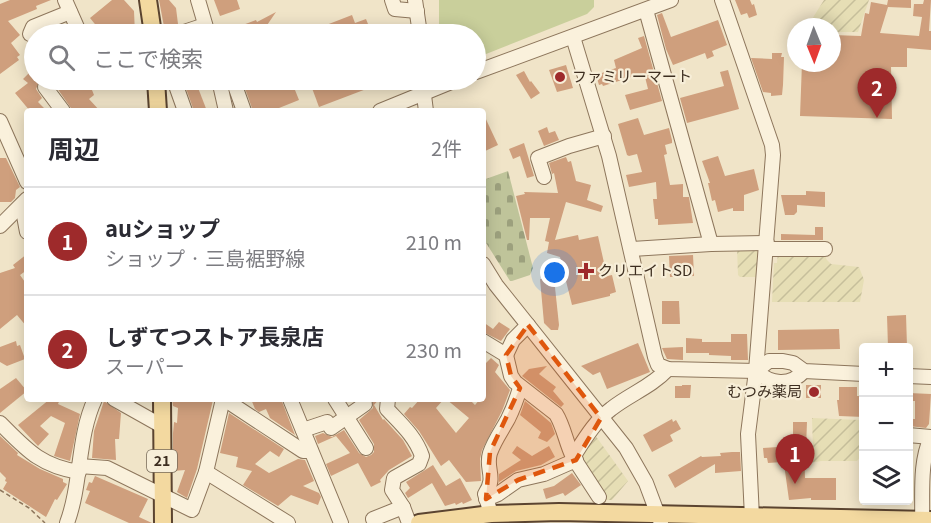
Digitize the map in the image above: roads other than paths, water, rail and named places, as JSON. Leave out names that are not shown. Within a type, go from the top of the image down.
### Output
[{"type":"main road","points":[[148,0],[152,24]]},
{"type":"main road","points":[[157,90],[158,108]]},
{"type":"main road","name":"21","points":[[162,402],[163,523]]},
{"type":"main road","points":[[419,523],[488,506],[659,519],[752,517],[925,521]]},
{"type":"street","points":[[198,0],[204,24]]},
{"type":"street","points":[[392,0],[395,9],[418,7],[419,24]]},
{"type":"street","points":[[486,68],[671,0]]},
{"type":"street","points":[[722,0],[771,145],[773,168],[756,371],[748,434],[752,517]]},
{"type":"street","points":[[38,24],[68,6],[76,24]]},
{"type":"street","points":[[646,10],[711,244]]},
{"type":"street","points":[[573,37],[604,136],[632,249],[654,357],[658,365],[668,369],[756,371],[769,361],[783,361],[793,363],[804,371],[859,374]]},
{"type":"street","points":[[47,90],[61,108]]},
{"type":"street","points":[[177,90],[183,108]]},
{"type":"street","points":[[221,90],[225,108]]},
{"type":"street","points":[[237,90],[243,108]]},
{"type":"street","points":[[385,108],[416,90]]},
{"type":"street","points":[[423,90],[426,108]]},
{"type":"street","points":[[1,132],[24,176]]},
{"type":"street","points":[[544,177],[538,158],[604,136]]},
{"type":"street","points":[[0,226],[24,202]]},
{"type":"street","points":[[632,249],[711,244],[825,249]]},
{"type":"street","points":[[486,269],[496,285],[626,448],[646,483],[659,519]]},
{"type":"street","points":[[528,325],[513,340],[506,355],[511,376],[520,388],[556,414],[575,458],[599,497]]},
{"type":"street","points":[[486,343],[506,355]]},
{"type":"street","points":[[488,506],[498,494],[518,480],[544,474],[575,458],[601,418],[612,408],[654,383],[668,369]]},
{"type":"street","points":[[756,371],[766,380],[775,382],[798,378],[804,371]]},
{"type":"street","points":[[913,376],[931,377]]},
{"type":"street","points":[[488,506],[485,494],[491,479],[490,452],[509,416],[520,388]]},
{"type":"street","points":[[67,523],[76,491],[87,418],[94,402]]},
{"type":"street","points":[[119,402],[162,426]]},
{"type":"street","points":[[0,423],[40,460],[61,470],[107,468],[192,510],[206,472],[223,402]]},
{"type":"street","points":[[229,402],[303,451],[311,451]]},
{"type":"street","points":[[291,402],[341,523]]},
{"type":"street","points":[[337,402],[366,448]]},
{"type":"street","points":[[388,402],[387,409],[406,428],[419,447],[422,456],[419,464],[394,478],[392,490],[403,507],[409,523]]},
{"type":"street","points":[[303,430],[327,422],[331,428],[365,404]]},
{"type":"street","points":[[913,435],[931,437],[922,467],[925,521]]},
{"type":"street","points":[[206,472],[288,523]]},
{"type":"street","points":[[373,519],[403,507]]},
{"type":"place","name":"ファミリーマート","points":[[560,77]]},
{"type":"place","name":"しずてつストア長泉店","points":[[877,118]]},
{"type":"place","name":"クリエイトSD","points":[[586,271]]},
{"type":"place","name":"むつみ薬局","points":[[814,392]]},
{"type":"place","name":"auショップ","points":[[795,484]]}]
